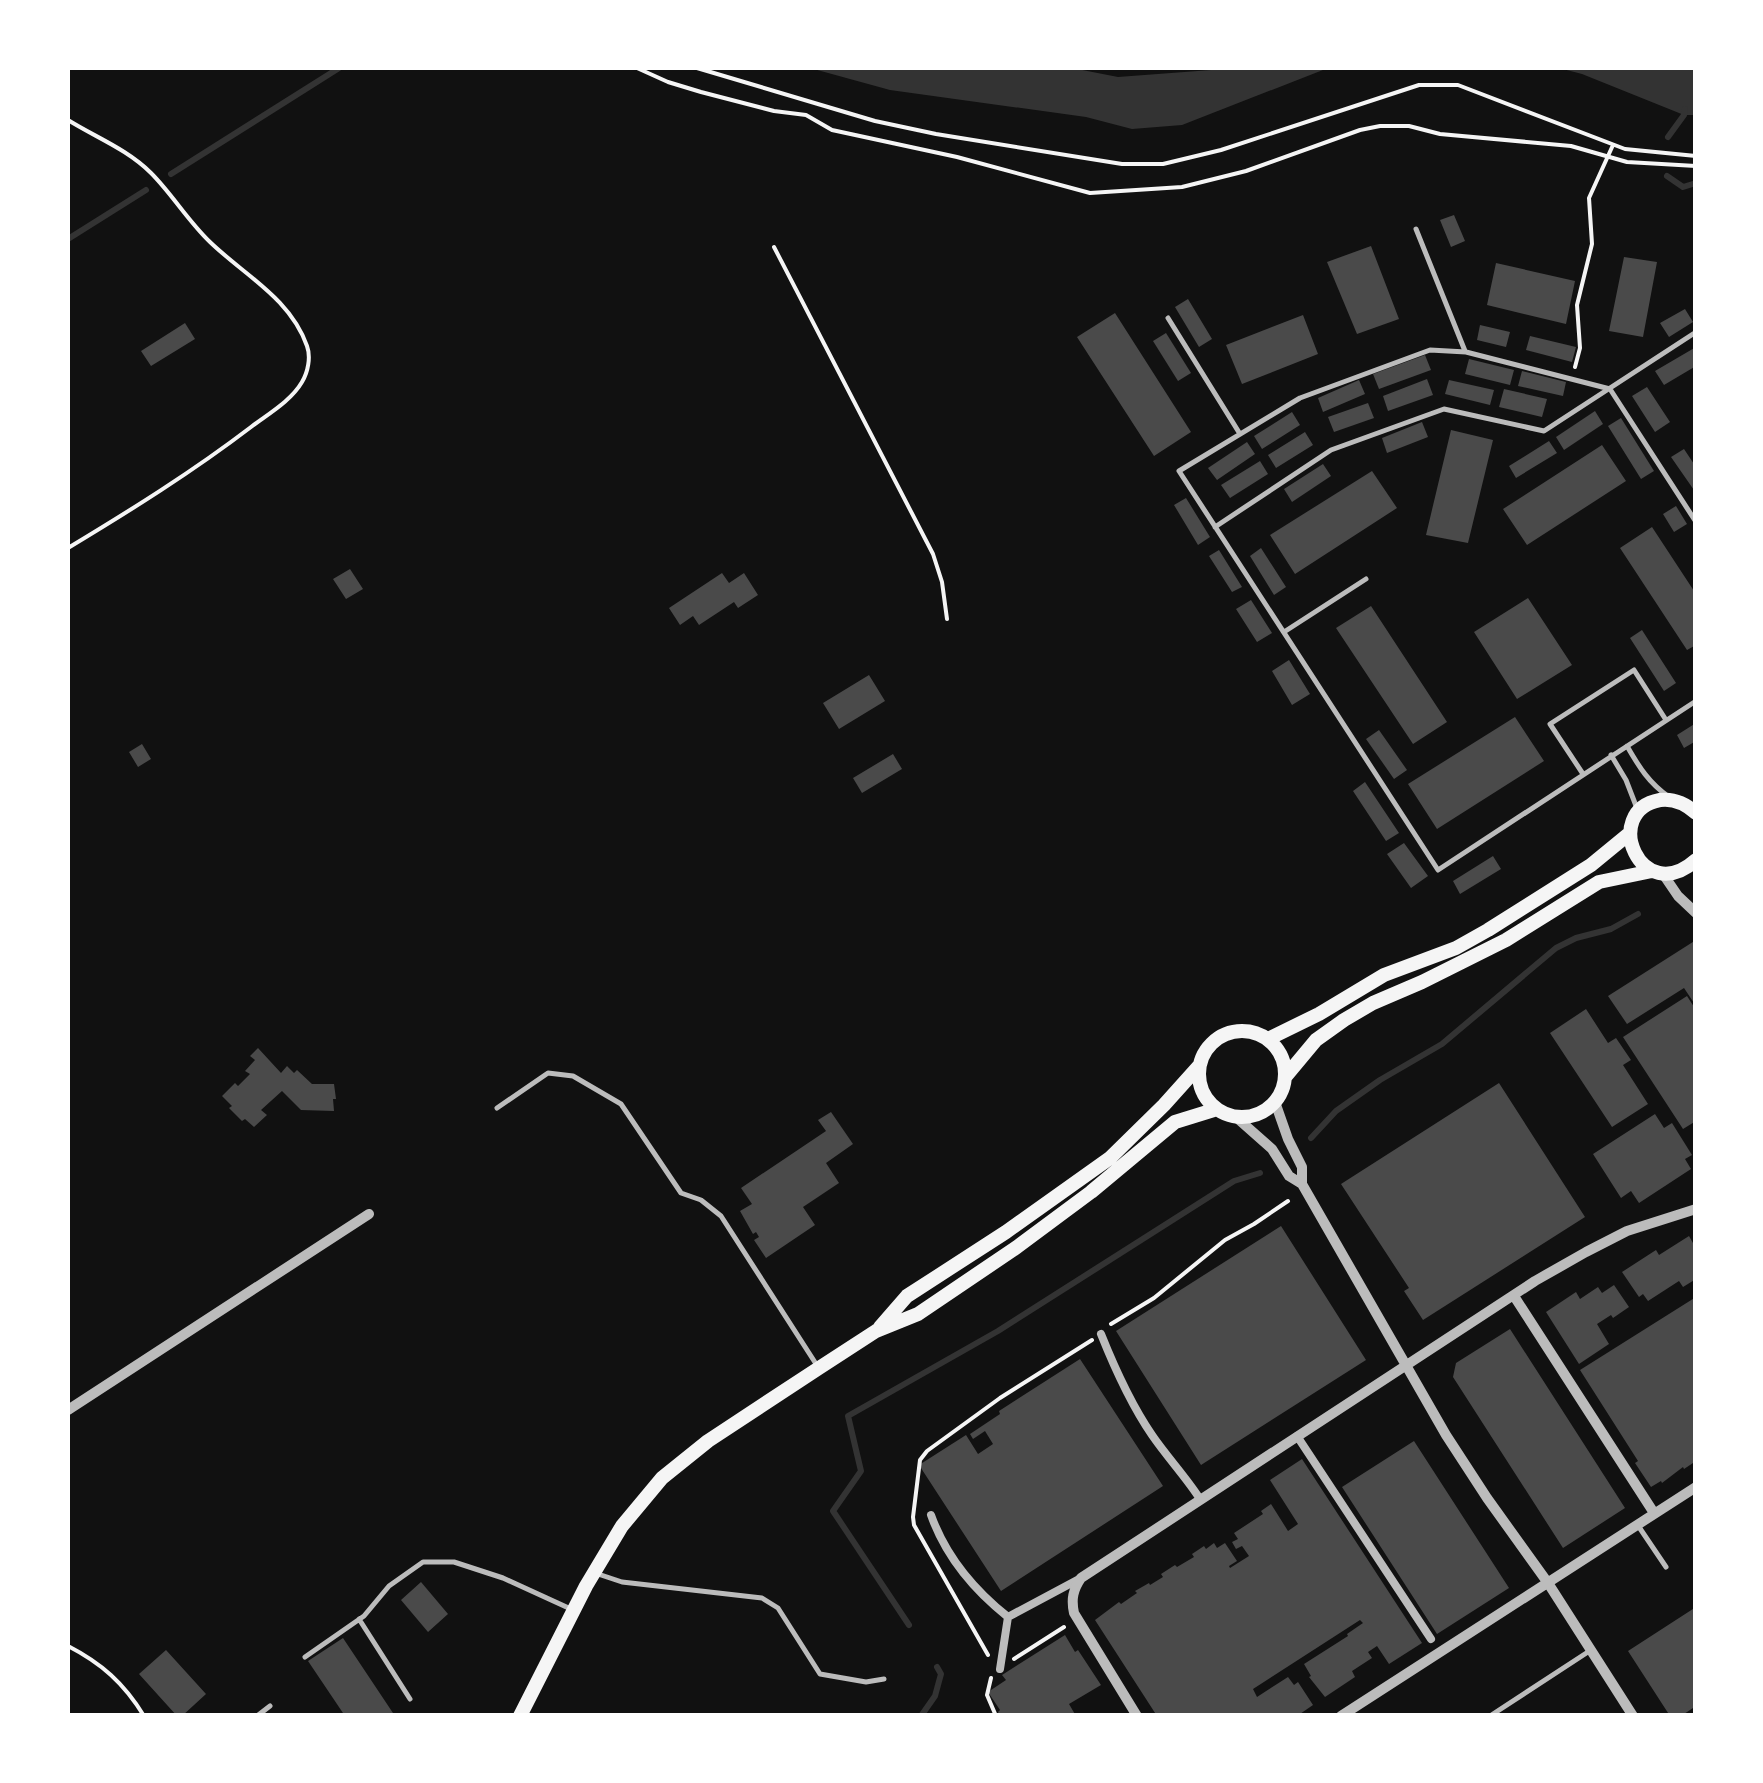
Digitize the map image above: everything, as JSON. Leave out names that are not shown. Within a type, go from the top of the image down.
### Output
[{"type":"main road","points":[[1658,872],[1635,856],[1631,845],[1630,834],[1639,812],[1656,801],[1684,802],[1696,814]]},
{"type":"main road","points":[[1268,1039],[1384,975],[1456,948],[1488,930],[1591,865],[1630,834]]},
{"type":"main road","points":[[1198,1066],[1203,1094],[1217,1109],[1237,1118],[1265,1111],[1275,1102],[1286,1076],[1316,1040],[1373,1003],[1506,940],[1600,882],[1686,868],[1696,860]]},
{"type":"main road","points":[[876,1331],[907,1296],[1110,1158],[1198,1066],[1214,1040],[1226,1032],[1256,1032],[1268,1039],[1278,1049],[1286,1076]]},
{"type":"main road","points":[[520,1716],[622,1526],[662,1478],[708,1441],[819,1368],[876,1331],[918,1314],[1017,1247],[1092,1192],[1175,1122],[1217,1109]]},
{"type":"street","points":[[1658,872],[1696,913]]},
{"type":"street","points":[[1275,1102],[1302,1167],[1302,1184]]},
{"type":"street","points":[[1237,1118],[1272,1150],[1289,1176],[1302,1184],[1486,1498],[1548,1583],[1633,1716]]},
{"type":"street","points":[[997,1670],[1008,1617],[1080,1578],[1586,1252],[1627,1231],[1696,1208]]},
{"type":"street","points":[[68,1410],[369,1214]]},
{"type":"street","points":[[1514,1296],[1654,1514]]},
{"type":"street","points":[[1101,1334],[1132,1403],[1200,1500]]},
{"type":"street","points":[[1297,1436],[1431,1638]]},
{"type":"street","points":[[1340,1716],[1696,1486]]},
{"type":"street","points":[[931,1515],[962,1571],[1008,1617]]},
{"type":"street","points":[[1080,1578],[1072,1600],[1074,1613],[1137,1716]]},
{"type":"lane","points":[[1416,229],[1466,352]]},
{"type":"lane","points":[[1168,318],[1240,434]]},
{"type":"lane","points":[[1216,527],[1331,450],[1444,409],[1544,431],[1693,334]]},
{"type":"lane","points":[[1696,522],[1610,389],[1466,352],[1430,350],[1300,398],[1179,472],[1438,870],[1696,701]]},
{"type":"lane","points":[[1284,632],[1366,580]]},
{"type":"lane","points":[[1583,774],[1550,724],[1634,670],[1666,720]]},
{"type":"lane","points":[[1627,746],[1654,787],[1684,802]]},
{"type":"lane","points":[[1612,756],[1639,812]]},
{"type":"lane","points":[[497,1108],[548,1073],[573,1076],[621,1104],[681,1193],[701,1200],[721,1216],[819,1368]]},
{"type":"lane","points":[[1637,1524],[1666,1567]]},
{"type":"lane","points":[[305,1656],[364,1616],[389,1586],[422,1562],[454,1562],[504,1578],[574,1610]]},
{"type":"lane","points":[[594,1573],[622,1582],[762,1598],[778,1608],[820,1674],[866,1682],[884,1679]]},
{"type":"lane","points":[[358,1619],[410,1698]]},
{"type":"lane","points":[[1490,1716],[1591,1650]]},
{"type":"lane","points":[[257,1716],[270,1706]]},
{"type":"path","points":[[637,68],[701,92],[806,115],[832,130],[1090,194],[1182,186],[1246,171],[1380,126],[1409,126],[1440,134],[1572,146],[1628,162],[1696,166]]},
{"type":"path","points":[[697,68],[936,134],[1122,164],[1162,164],[1220,150],[1419,84],[1458,86],[1625,149],[1696,156]]},
{"type":"path","points":[[68,120],[133,157],[150,172],[209,241],[278,300],[308,350],[302,382],[290,397],[151,499],[68,548]]},
{"type":"path","points":[[1572,379],[1580,348],[1577,305],[1592,244],[1589,198],[1613,144]]},
{"type":"path","points":[[774,247],[933,554],[948,619]]},
{"type":"path","points":[[997,1670],[914,1526],[920,1460],[962,1424],[1154,1298],[1225,1240],[1288,1201]]},
{"type":"path","points":[[996,1716],[988,1694],[997,1670],[1064,1627]]},
{"type":"path","points":[[68,1646],[127,1689],[144,1716]]},
{"type":"shaded area","points":[[810,68],[1072,68],[1118,77],[1219,68],[1328,68],[1182,125],[1132,129],[1086,117],[890,90]]},
{"type":"shaded area","points":[[1559,68],[1695,68],[1695,115],[1684,115]]},
{"type":"building","points":[[1454,215],[1465,241],[1451,247],[1440,220]]},
{"type":"building","points":[[1371,246],[1399,319],[1357,334],[1327,262]]},
{"type":"building","points":[[1624,257],[1657,262],[1643,337],[1609,331]]},
{"type":"building","points":[[1496,263],[1575,281],[1566,324],[1487,305]]},
{"type":"building","points":[[1188,299],[1212,339],[1199,347],[1175,307]]},
{"type":"building","points":[[1685,309],[1693,322],[1669,337],[1660,323]]},
{"type":"building","points":[[1115,313],[1191,432],[1154,456],[1077,337]]},
{"type":"building","points":[[1303,315],[1318,354],[1242,384],[1226,345]]},
{"type":"building","points":[[185,323],[195,339],[151,366],[141,351]]},
{"type":"building","points":[[1480,325],[1510,332],[1506,347],[1477,340]]},
{"type":"building","points":[[1166,333],[1191,373],[1178,381],[1153,341]]},
{"type":"building","points":[[1530,336],[1576,347],[1572,362],[1526,350]]},
{"type":"building","points":[[1696,347],[1696,366],[1664,385],[1655,371]]},
{"type":"building","points":[[1425,355],[1431,370],[1379,389],[1373,374]]},
{"type":"building","points":[[1469,359],[1514,370],[1510,385],[1465,374]]},
{"type":"building","points":[[1522,371],[1566,382],[1563,396],[1518,386]]},
{"type":"building","points":[[1427,379],[1433,395],[1388,411],[1383,396]]},
{"type":"building","points":[[1359,380],[1365,394],[1323,412],[1318,398]]},
{"type":"building","points":[[1449,380],[1494,390],[1490,405],[1445,394]]},
{"type":"building","points":[[1647,387],[1670,422],[1655,432],[1632,396]]},
{"type":"building","points":[[1504,389],[1547,399],[1542,417],[1499,407]]},
{"type":"building","points":[[1368,403],[1374,418],[1334,432],[1328,417]]},
{"type":"building","points":[[1595,411],[1603,424],[1564,450],[1556,437]]},
{"type":"building","points":[[1292,412],[1300,425],[1262,449],[1254,436]]},
{"type":"building","points":[[1621,418],[1654,471],[1641,479],[1608,426]]},
{"type":"building","points":[[1422,422],[1428,437],[1387,453],[1382,438]]},
{"type":"building","points":[[1451,430],[1493,440],[1468,543],[1426,535]]},
{"type":"building","points":[[1305,432],[1313,445],[1276,468],[1268,455]]},
{"type":"building","points":[[1549,441],[1557,453],[1516,478],[1509,466]]},
{"type":"building","points":[[1247,442],[1255,454],[1217,480],[1208,468]]},
{"type":"building","points":[[1602,445],[1626,481],[1527,545],[1503,509]]},
{"type":"building","points":[[1684,449],[1696,467],[1696,493],[1671,457]]},
{"type":"building","points":[[1260,461],[1268,474],[1230,498],[1221,485]]},
{"type":"building","points":[[1323,464],[1331,476],[1292,502],[1284,489]]},
{"type":"building","points":[[1372,471],[1397,508],[1295,574],[1270,535]]},
{"type":"building","points":[[1186,498],[1210,537],[1198,545],[1174,505]]},
{"type":"building","points":[[1676,506],[1687,524],[1674,532],[1663,514]]},
{"type":"building","points":[[1652,527],[1696,594],[1696,645],[1687,650],[1620,548]]},
{"type":"building","points":[[1261,548],[1286,587],[1274,595],[1250,556]]},
{"type":"building","points":[[1219,550],[1242,587],[1232,592],[1209,556]]},
{"type":"building","points":[[350,569],[363,589],[346,599],[333,579]]},
{"type":"building","points":[[722,573],[729,583],[744,573],[758,595],[738,608],[734,602],[699,625],[693,616],[680,625],[669,608]]},
{"type":"building","points":[[1528,598],[1572,665],[1517,699],[1474,632]]},
{"type":"building","points":[[1251,600],[1272,633],[1257,642],[1236,609]]},
{"type":"building","points":[[1371,606],[1447,722],[1413,744],[1336,628]]},
{"type":"building","points":[[1642,630],[1676,683],[1664,691],[1630,638]]},
{"type":"building","points":[[1289,660],[1310,694],[1292,705],[1272,671]]},
{"type":"building","points":[[869,675],[885,701],[839,729],[823,703]]},
{"type":"building","points":[[1515,717],[1544,761],[1437,829],[1408,784]]},
{"type":"building","points":[[1696,723],[1696,741],[1684,748],[1677,735]]},
{"type":"building","points":[[1379,730],[1407,770],[1394,779],[1366,739]]},
{"type":"building","points":[[142,744],[151,759],[138,767],[129,752]]},
{"type":"building","points":[[893,754],[902,769],[862,793],[853,778]]},
{"type":"building","points":[[1365,782],[1399,833],[1386,841],[1353,791]]},
{"type":"building","points":[[1404,843],[1428,876],[1411,888],[1387,854]]},
{"type":"building","points":[[1493,856],[1501,869],[1460,894],[1453,881]]},
{"type":"building","points":[[1696,940],[1696,1006],[1684,988],[1627,1024],[1608,996]]},
{"type":"building","points":[[1687,996],[1696,1010],[1696,1121],[1683,1129],[1623,1037]]},
{"type":"building","points":[[1586,1009],[1608,1043],[1616,1038],[1631,1060],[1623,1065],[1648,1104],[1612,1127],[1550,1033]]},
{"type":"building","points":[[258,1048],[281,1073],[287,1066],[312,1084],[334,1084],[334,1111],[301,1110],[282,1091],[261,1110],[267,1115],[254,1127],[245,1119],[242,1121],[222,1096],[250,1074],[245,1071],[255,1060],[250,1056]]},
{"type":"building","points":[[1499,1083],[1585,1217],[1423,1320],[1404,1291],[1409,1288],[1341,1184]]},
{"type":"building","points":[[831,1112],[853,1144],[826,1163],[839,1183],[803,1207],[815,1225],[766,1258],[754,1240],[759,1237],[756,1232],[753,1234],[740,1211],[752,1204],[741,1188],[826,1131],[818,1120]]},
{"type":"building","points":[[1655,1114],[1664,1128],[1672,1123],[1692,1155],[1685,1159],[1691,1169],[1639,1203],[1631,1191],[1621,1198],[1593,1154]]},
{"type":"building","points":[[1281,1226],[1366,1360],[1201,1465],[1116,1331]]},
{"type":"building","points":[[1689,1236],[1693,1243],[1696,1241],[1696,1279],[1683,1287],[1679,1281],[1648,1301],[1643,1294],[1639,1297],[1622,1272],[1656,1250],[1659,1255]]},
{"type":"building","points":[[1614,1285],[1629,1307],[1597,1324],[1609,1344],[1579,1364],[1546,1312],[1576,1292],[1580,1299],[1598,1287],[1602,1293]]},
{"type":"building","points":[[1696,1297],[1696,1467],[1693,1463],[1683,1467],[1651,1487],[1580,1370]]},
{"type":"building","points":[[1510,1329],[1625,1508],[1563,1548],[1453,1377],[1456,1363]]},
{"type":"building","points":[[1080,1359],[1163,1486],[1001,1591],[919,1465],[966,1435],[978,1454],[993,1444],[985,1431],[973,1439],[970,1434]]},
{"type":"building","points":[[1414,1441],[1509,1588],[1437,1634],[1342,1487]]},
{"type":"building","points":[[1302,1459],[1422,1643],[1389,1664],[1377,1646],[1368,1652],[1372,1658],[1352,1671],[1355,1677],[1325,1697],[1304,1664],[1348,1636],[1363,1623],[1360,1620],[1253,1689],[1257,1697],[1288,1677],[1294,1685],[1298,1682],[1313,1705],[1297,1716],[1157,1716],[1095,1620],[1135,1591],[1163,1577],[1161,1574],[1175,1565],[1194,1557],[1192,1554],[1204,1546],[1206,1549],[1214,1543],[1217,1548],[1225,1543],[1237,1561],[1230,1568],[1249,1556],[1242,1546],[1236,1549],[1232,1542],[1238,1539],[1234,1533],[1271,1504],[1288,1531],[1298,1524],[1270,1480]]},
{"type":"building","points":[[421,1582],[448,1614],[428,1632],[401,1600]]},
{"type":"building","points":[[1696,1607],[1696,1706],[1681,1716],[1670,1716],[1628,1651]]},
{"type":"building","points":[[1065,1635],[1101,1685],[1069,1704],[1076,1716],[1000,1716],[988,1692],[1006,1680],[1002,1675]]},
{"type":"building","points":[[343,1638],[393,1713],[389,1716],[345,1716],[308,1661]]},
{"type":"building","points":[[166,1650],[206,1694],[182,1716],[177,1716],[139,1674]]},
{"type":"waterway","points":[[171,174],[339,68]]},
{"type":"waterway","points":[[1668,137],[1685,109]]},
{"type":"waterway","points":[[1667,176],[1683,187],[1696,183]]},
{"type":"waterway","points":[[68,239],[146,190]]},
{"type":"waterway","points":[[1311,1138],[1336,1111],[1442,1044],[1556,948],[1611,929],[1638,914]]},
{"type":"waterway","points":[[909,1625],[833,1511],[861,1471],[848,1416],[998,1331],[1234,1181],[1260,1173]]},
{"type":"waterway","points":[[921,1716],[935,1696],[941,1674],[937,1667]]}]
